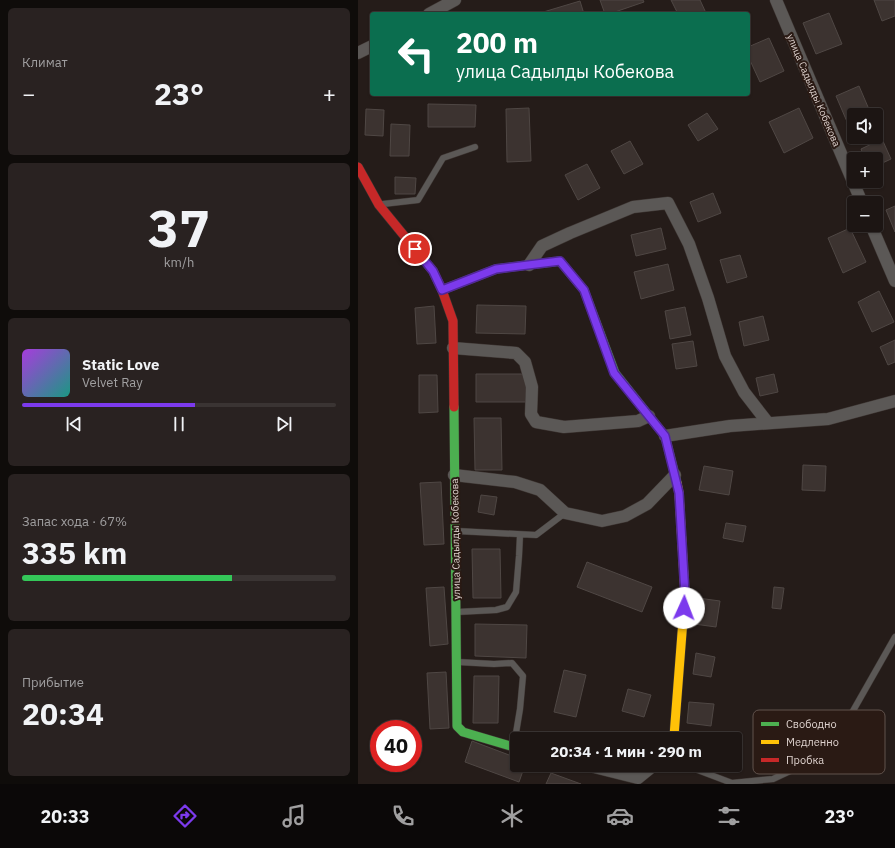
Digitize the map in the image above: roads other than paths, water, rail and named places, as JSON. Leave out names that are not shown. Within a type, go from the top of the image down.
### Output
[{"type":"street","points":[[434,12],[455,0]]},
{"type":"street","name":"улица Садылды Кобекова","points":[[776,0],[859,196]]},
{"type":"street","points":[[358,53],[370,47]]},
{"type":"street","name":"улица Садылды Кобекова","points":[[358,168],[379,205],[433,271],[442,290],[453,321],[457,726],[463,732],[510,746]]},
{"type":"street","points":[[529,265],[542,246],[570,233],[633,207],[668,204],[689,244],[708,298],[725,356],[744,392],[768,423]]},
{"type":"street","points":[[874,232],[895,281]]},
{"type":"street","points":[[442,290],[496,269],[560,261],[584,290],[614,373],[665,436],[679,493],[685,594],[674,732]]},
{"type":"street","points":[[453,348],[516,353],[525,362],[532,387],[531,414],[536,422],[564,427],[638,421],[649,416]]},
{"type":"street","points":[[665,436],[730,426],[828,419],[895,401]]},
{"type":"street","points":[[454,475],[515,482],[540,490],[565,513],[602,520],[625,516],[647,504],[675,475]]},
{"type":"street","points":[[614,772],[638,778],[645,772]]},
{"type":"lane","points":[[379,205],[418,200],[443,158],[475,147]]},
{"type":"lane","points":[[455,531],[536,535],[565,513]]},
{"type":"lane","points":[[456,612],[496,610],[507,606],[516,592],[520,535]]},
{"type":"lane","points":[[853,710],[895,637]]},
{"type":"lane","points":[[456,662],[494,664],[512,663],[523,676],[517,732]]},
{"type":"lane","points":[[703,772],[732,783],[773,779],[784,774]]}]
